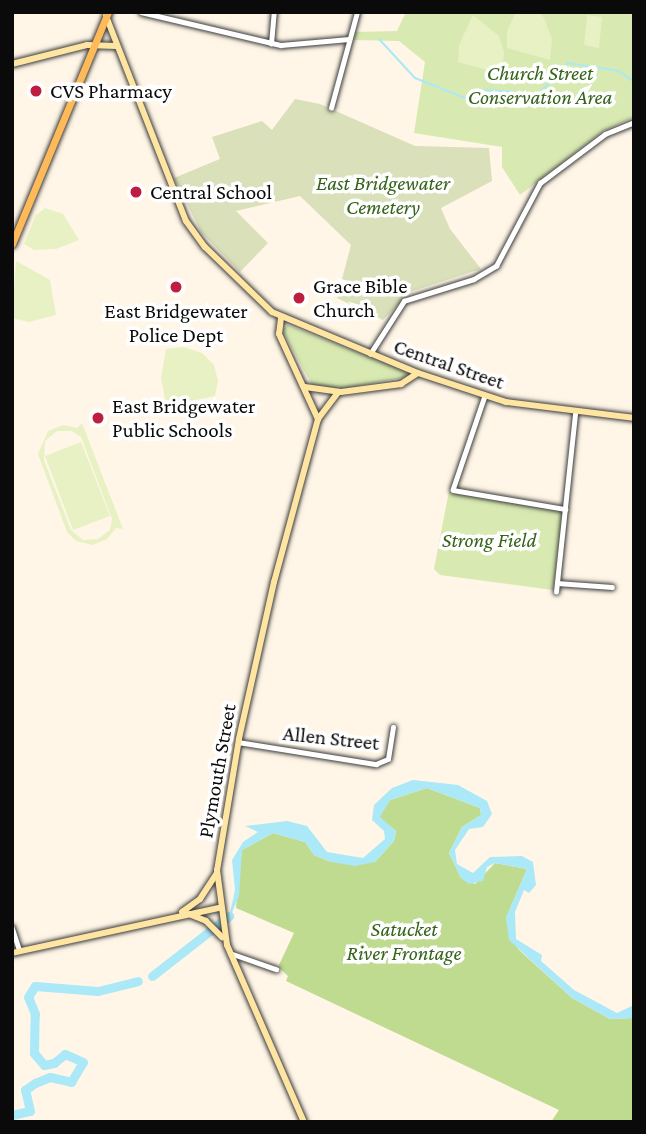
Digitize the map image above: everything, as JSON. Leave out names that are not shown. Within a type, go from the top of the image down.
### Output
[{"type":"main road","points":[[12,244],[106,14]]},
{"type":"main road","name":"Central Street","points":[[106,14],[116,46],[186,221],[205,247],[281,318],[418,373],[485,396],[575,414],[634,418]]},
{"type":"main road","points":[[12,64],[96,44],[116,46]]},
{"type":"main road","points":[[281,318],[279,334],[318,419]]},
{"type":"main road","points":[[305,387],[338,393],[405,383],[418,373]]},
{"type":"main road","name":"Plymouth Street","points":[[304,1122],[218,929],[220,910],[217,870],[238,743],[274,582],[318,419],[338,393]]},
{"type":"main road","points":[[180,914],[204,894],[217,870]]},
{"type":"main road","points":[[12,953],[180,914],[220,910]]},
{"type":"main road","points":[[180,914],[218,929]]},
{"type":"street","points":[[141,12],[271,44],[349,39]]},
{"type":"street","points":[[271,44],[274,12]]},
{"type":"street","points":[[331,108],[357,12]]},
{"type":"street","points":[[369,354],[404,301],[488,272],[500,262],[542,180],[599,138],[634,122]]},
{"type":"street","points":[[485,396],[453,490],[565,509]]},
{"type":"street","points":[[556,592],[575,414]]},
{"type":"street","points":[[557,583],[612,587]]},
{"type":"street","name":"Allen Street","points":[[238,743],[376,764],[388,759],[393,727]]},
{"type":"street","points":[[12,927],[20,952]]},
{"type":"street","points":[[230,952],[276,969]]},
{"type":"green space","name":"Church Street Conservation Area","points":[[406,12],[634,12],[634,117],[603,131],[520,195],[502,167],[502,147],[414,133],[425,62],[399,41],[350,40],[353,32],[397,31]]},
{"type":"green space","points":[[516,12],[539,12],[544,18],[552,39],[550,60],[507,48],[507,31]]},
{"type":"green space","points":[[473,15],[499,36],[504,52],[502,74],[458,62],[459,45]]},
{"type":"green space","points":[[587,15],[602,17],[599,48],[584,45]]},
{"type":"green space","name":"East Bridgewater Cemetery","points":[[295,99],[320,104],[415,146],[489,148],[492,181],[441,208],[450,229],[481,269],[410,292],[383,320],[337,298],[351,245],[300,196],[236,211],[268,243],[240,272],[201,232],[174,178],[220,159],[212,137],[262,121],[272,130]]},
{"type":"green space","points":[[45,208],[63,214],[79,240],[56,249],[34,250],[24,244],[36,215]]},
{"type":"green space","points":[[16,261],[50,280],[56,315],[29,322],[12,318]]},
{"type":"green space","points":[[288,325],[405,371],[407,377],[335,390],[312,385],[282,330]]},
{"type":"green space","points":[[183,347],[202,353],[214,365],[218,381],[215,396],[172,405],[165,399],[161,378],[166,349]]},
{"type":"green space","points":[[82,423],[123,529],[116,528],[107,539],[93,545],[76,541],[67,532],[38,454],[48,431],[63,425],[77,428]],"holes":[[[57,431],[72,431],[81,437],[112,519],[110,530],[98,539],[83,540],[71,530],[44,460],[45,441]]]},
{"type":"green space","points":[[81,442],[110,516],[73,530],[45,456]]},
{"type":"green space","name":"Strong Field","points":[[449,491],[563,510],[553,590],[440,575],[434,569]]},
{"type":"green space","name":"Satucket River Frontage","points":[[427,788],[480,808],[481,815],[462,827],[449,853],[461,878],[475,884],[495,863],[527,869],[506,918],[518,949],[572,998],[610,1019],[634,1018],[634,1122],[551,1122],[559,1110],[286,981],[288,976],[278,967],[294,933],[236,908],[242,850],[273,833],[305,842],[314,855],[331,862],[375,862],[394,841],[396,831],[379,817],[390,800]]},
{"type":"water","points":[[413,780],[458,785],[487,801],[492,814],[483,827],[469,829],[455,850],[457,864],[473,873],[490,857],[522,856],[533,862],[536,885],[529,893],[524,890],[515,912],[516,939],[542,955],[541,961],[574,990],[617,1013],[634,1005],[634,1018],[610,1019],[572,998],[509,940],[506,918],[527,869],[495,863],[487,867],[483,881],[469,884],[461,878],[449,853],[462,827],[481,815],[480,808],[427,788],[390,800],[380,817],[396,831],[394,841],[375,862],[355,866],[331,862],[314,855],[305,842],[273,833],[242,850],[239,896],[228,922],[235,890],[232,860],[243,842],[258,832],[245,826],[287,821],[307,826],[327,852],[363,858],[385,839],[384,831],[372,820],[374,805],[392,788]]},
{"type":"waterway","points":[[379,39],[415,78],[465,98],[479,98],[485,90],[539,94],[568,63],[619,71],[634,82]]},
{"type":"waterway","points":[[152,976],[229,916]]},
{"type":"waterway","points":[[12,1115],[30,1111],[25,1090],[50,1077],[71,1082],[83,1062],[65,1054],[54,1063],[44,1065],[34,1053],[35,1014],[28,997],[35,986],[98,991],[138,981]]},
{"type":"place","name":"CVS Pharmacy","points":[[36,91]]},
{"type":"place","name":"Central School","points":[[136,192]]},
{"type":"place","name":"East Bridgewater Police Dept","points":[[176,287]]},
{"type":"place","name":"Grace Bible Church","points":[[299,298]]},
{"type":"place","name":"East Bridgewater Public Schools","points":[[98,418]]}]
